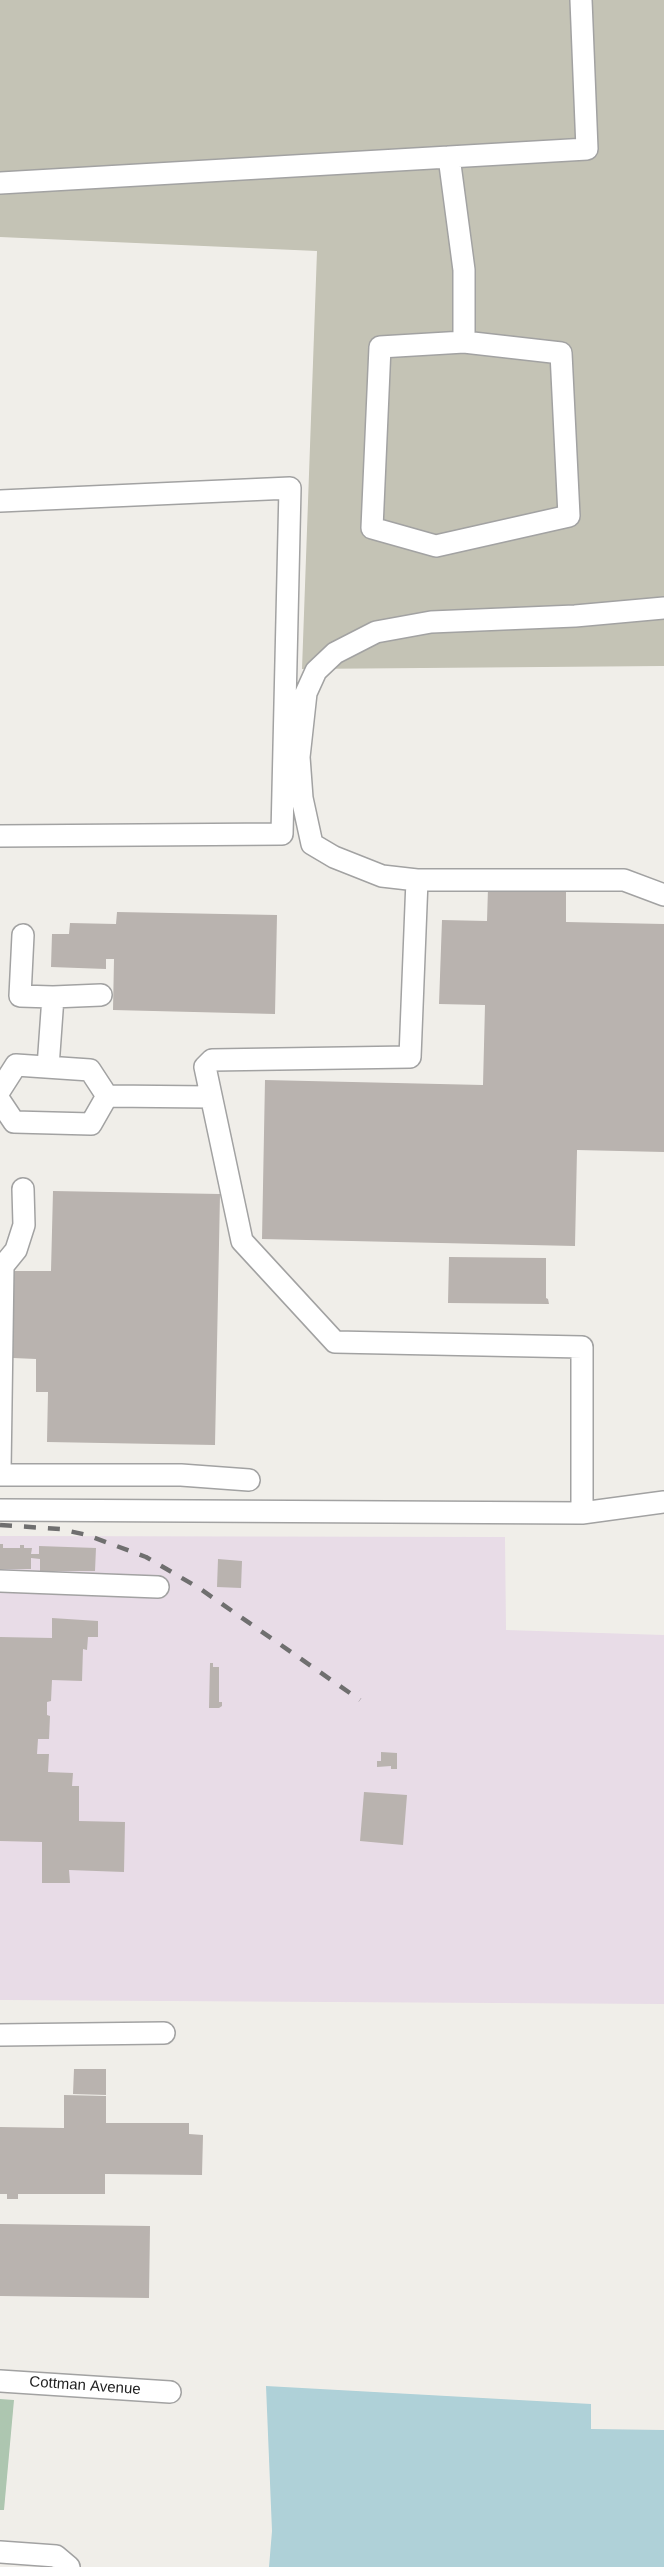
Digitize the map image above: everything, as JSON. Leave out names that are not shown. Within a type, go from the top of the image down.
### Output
[{"type":"street","points":[[0,183],[587,149],[581,0]]},
{"type":"street","points":[[448,157],[464,270],[464,342]]},
{"type":"street","points":[[464,342],[561,353],[569,516],[436,546],[372,528],[380,347],[464,342]]},
{"type":"street","points":[[0,501],[290,488],[282,834],[0,836]]},
{"type":"street","points":[[664,608],[574,616],[431,622],[376,632],[334,653],[315,671],[306,693],[299,757],[302,798],[312,843],[334,857],[382,876],[417,880],[624,880],[664,895]]},
{"type":"street","points":[[417,880],[410,1057],[212,1060],[205,1067],[242,1241],[335,1342],[582,1347],[582,1513]]},
{"type":"street","points":[[23,935],[20,996],[101,995]]},
{"type":"street","points":[[48,1067],[53,997]]},
{"type":"street","points":[[0,1090],[16,1065],[90,1070],[106,1096]]},
{"type":"street","points":[[106,1096],[210,1097]]},
{"type":"street","points":[[0,1101],[14,1122],[91,1124],[106,1096]]},
{"type":"street","points":[[23,1189],[24,1226],[16,1250],[3,1266],[0,1473],[181,1475],[249,1480]]},
{"type":"street","points":[[0,1510],[582,1513],[664,1502]]},
{"type":"street","points":[[0,1581],[158,1587]]},
{"type":"street","points":[[0,2035],[164,2033]]},
{"type":"street","name":"Cottman Avenue","points":[[0,2380],[170,2392]]},
{"type":"street","points":[[0,2552],[56,2556],[69,2567]]},
{"type":"shaded area","points":[[0,0],[664,0],[664,666],[302,669],[317,251],[0,237]]},
{"type":"shaded area","points":[[0,1536],[505,1537],[506,1630],[664,1635],[664,2004],[0,2000]]},
{"type":"green space","points":[[0,2399],[14,2400],[4,2510],[0,2510]]},
{"type":"water","points":[[266,2386],[591,2404],[591,2429],[664,2430],[664,2567],[269,2567],[272,2531]]},
{"type":"building","points":[[488,888],[566,890],[566,922],[664,924],[664,1152],[577,1150],[575,1246],[262,1239],[265,1080],[483,1085],[485,1005],[439,1004],[442,920],[487,921]]},
{"type":"building","points":[[117,912],[277,915],[275,1014],[113,1010],[114,959],[106,959],[106,969],[51,967],[52,934],[69,934],[70,923],[116,924]]},
{"type":"building","points":[[53,1191],[220,1194],[215,1445],[47,1442],[48,1392],[36,1392],[36,1359],[13,1358],[14,1292],[11,1292],[12,1271],[51,1271]]},
{"type":"building","points":[[449,1257],[546,1258],[546,1298],[549,1304],[448,1303]]},
{"type":"building","points":[[0,1544],[3,1544],[3,1548],[20,1548],[20,1545],[24,1545],[24,1548],[32,1548],[31,1554],[39,1554],[39,1546],[96,1548],[95,1571],[46,1571],[46,1574],[40,1574],[40,1559],[31,1558],[31,1569],[0,1569]]},
{"type":"building","points":[[218,1559],[242,1561],[241,1588],[217,1587]]},
{"type":"building","points":[[52,1618],[98,1621],[98,1637],[88,1637],[87,1650],[83,1649],[82,1681],[52,1680],[51,1701],[47,1702],[47,1715],[50,1716],[49,1739],[38,1739],[37,1754],[49,1754],[48,1772],[73,1773],[72,1786],[79,1786],[79,1821],[125,1822],[124,1872],[69,1870],[70,1883],[42,1883],[42,1842],[0,1841],[0,1637],[52,1638]]},
{"type":"building","points":[[210,1663],[213,1663],[213,1667],[219,1667],[219,1702],[222,1702],[222,1706],[219,1708],[209,1708]]},
{"type":"building","points":[[381,1752],[397,1753],[397,1769],[391,1769],[391,1766],[377,1767],[377,1761],[381,1761]]},
{"type":"building","points":[[364,1792],[407,1795],[403,1845],[360,1841]]},
{"type":"building","points":[[74,2069],[106,2069],[106,2095],[73,2094]]},
{"type":"building","points":[[64,2095],[106,2096],[106,2123],[189,2123],[189,2134],[203,2135],[202,2175],[105,2174],[105,2194],[18,2194],[18,2199],[7,2199],[7,2194],[0,2194],[0,2127],[64,2128]]},
{"type":"building","points":[[0,2224],[150,2226],[149,2298],[0,2296]]},
{"type":"railway","points":[[0,1525],[60,1529],[87,1535],[146,1557],[199,1588],[360,1700]]}]
